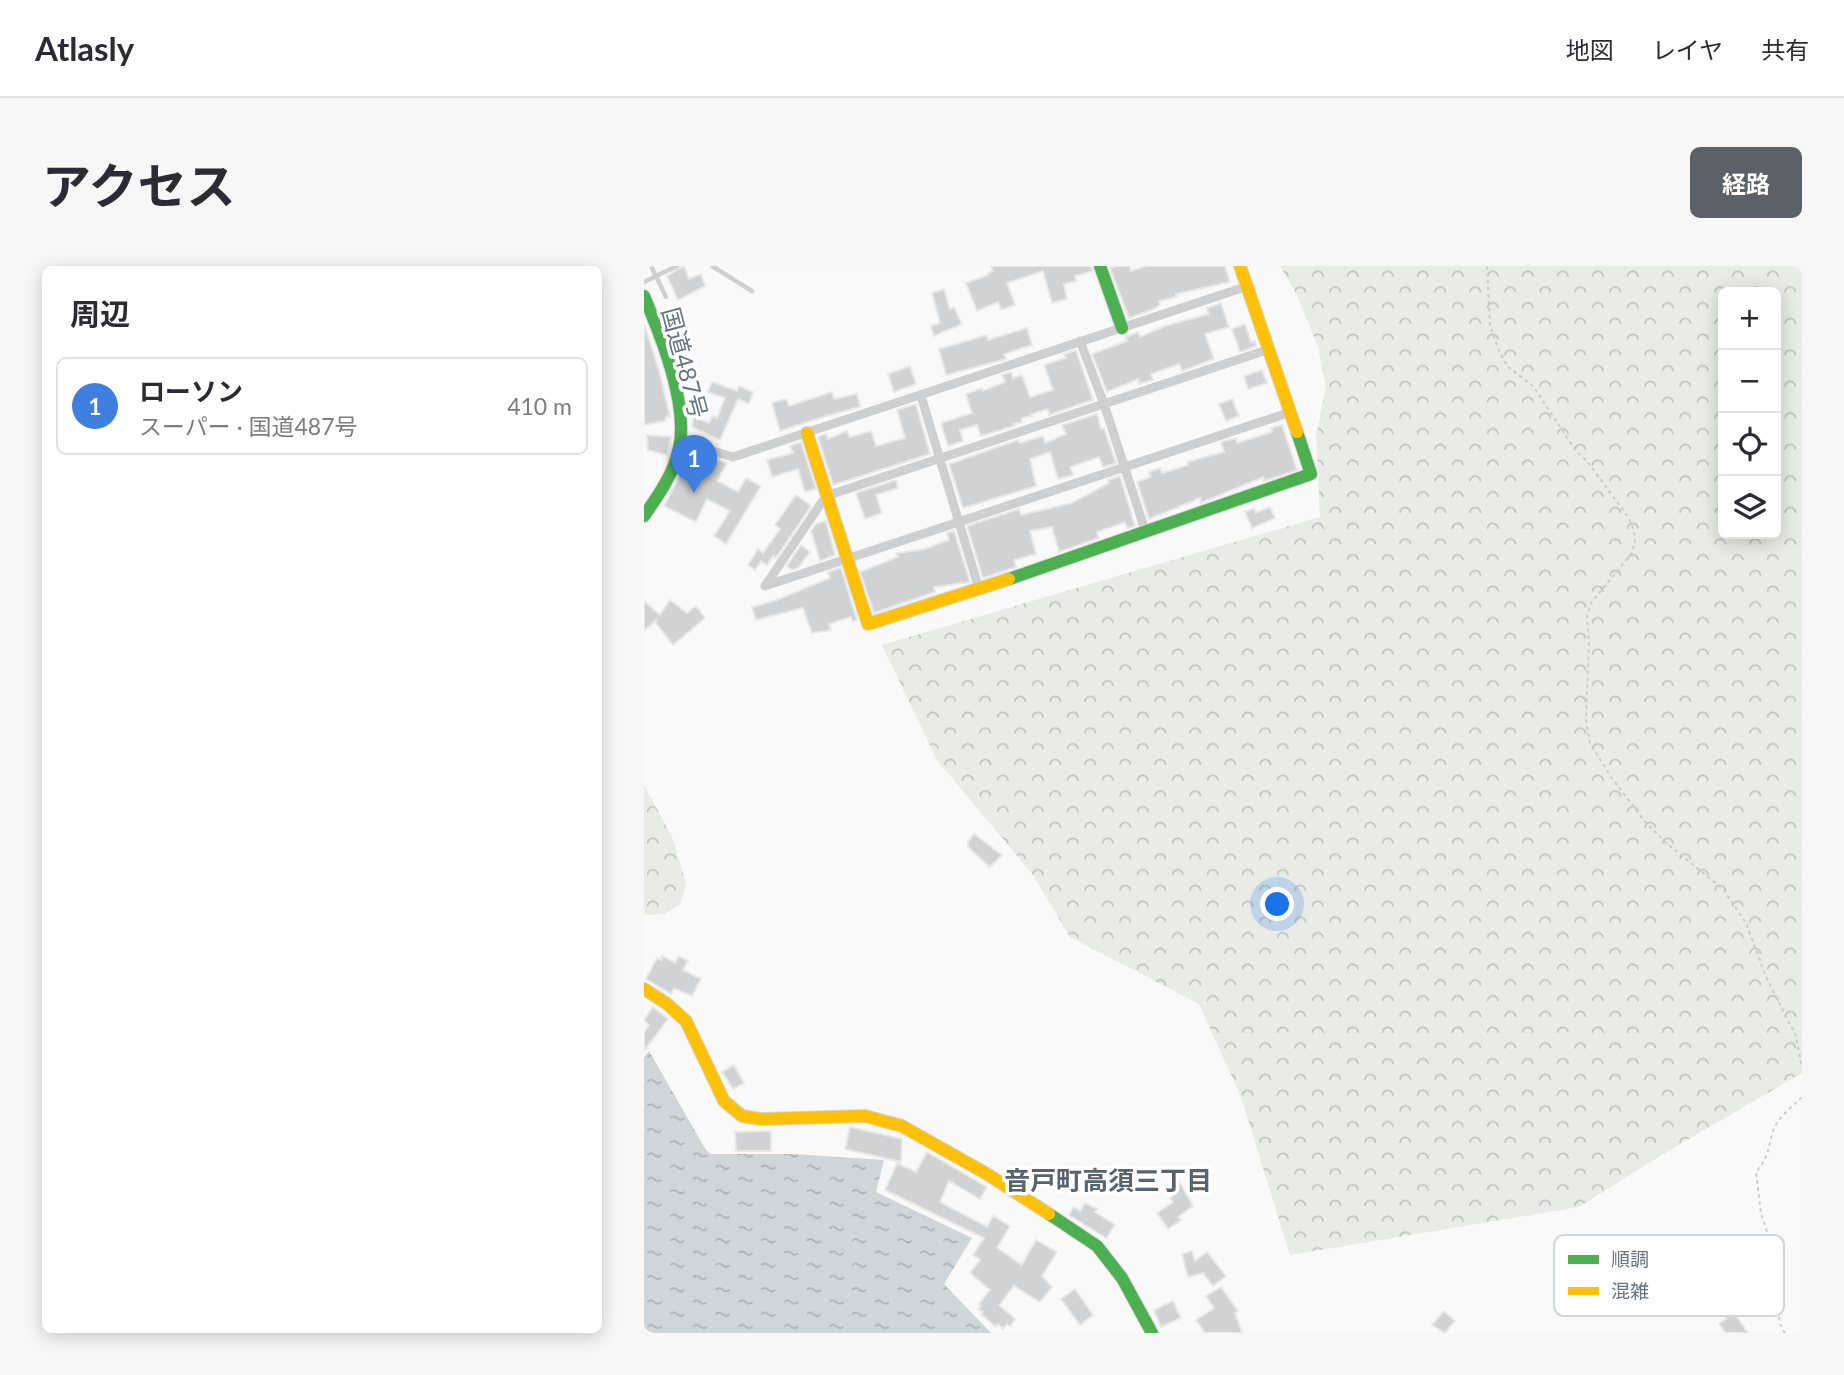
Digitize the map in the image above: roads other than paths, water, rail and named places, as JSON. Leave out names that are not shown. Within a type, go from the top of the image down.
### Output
[{"type":"main road","points":[[1100,266],[1122,328]]},
{"type":"main road","points":[[807,433],[868,624],[979,589],[1311,474],[1240,266]]},
{"type":"main road","name":"国道487号","points":[[644,296],[654,317],[682,419],[681,440],[673,464],[644,516]]},
{"type":"main road","points":[[644,989],[666,1003],[686,1021],[724,1101],[742,1116],[760,1119],[865,1116],[902,1126],[987,1174],[1097,1245],[1122,1278],[1152,1333]]},
{"type":"street","points":[[681,440],[733,457],[1248,286]]},
{"type":"street","points":[[1080,341],[1104,404],[1145,530]]},
{"type":"street","points":[[1270,349],[826,496],[765,586],[1291,412]]},
{"type":"street","points":[[921,396],[979,589]]},
{"type":"lane","points":[[652,266],[666,297]]},
{"type":"lane","points":[[644,282],[677,266]]},
{"type":"lane","points":[[712,266],[752,290]]},
{"type":"water","points":[[649,1051],[706,1150],[711,1154],[794,1154],[884,1160],[876,1192],[972,1238],[944,1284],[991,1333],[644,1333],[644,1057]]},
{"type":"place","name":"ローソン","points":[[694,493]]},
{"type":"district","name":"音戸町高須三丁目","points":[[1108,1181]]}]
